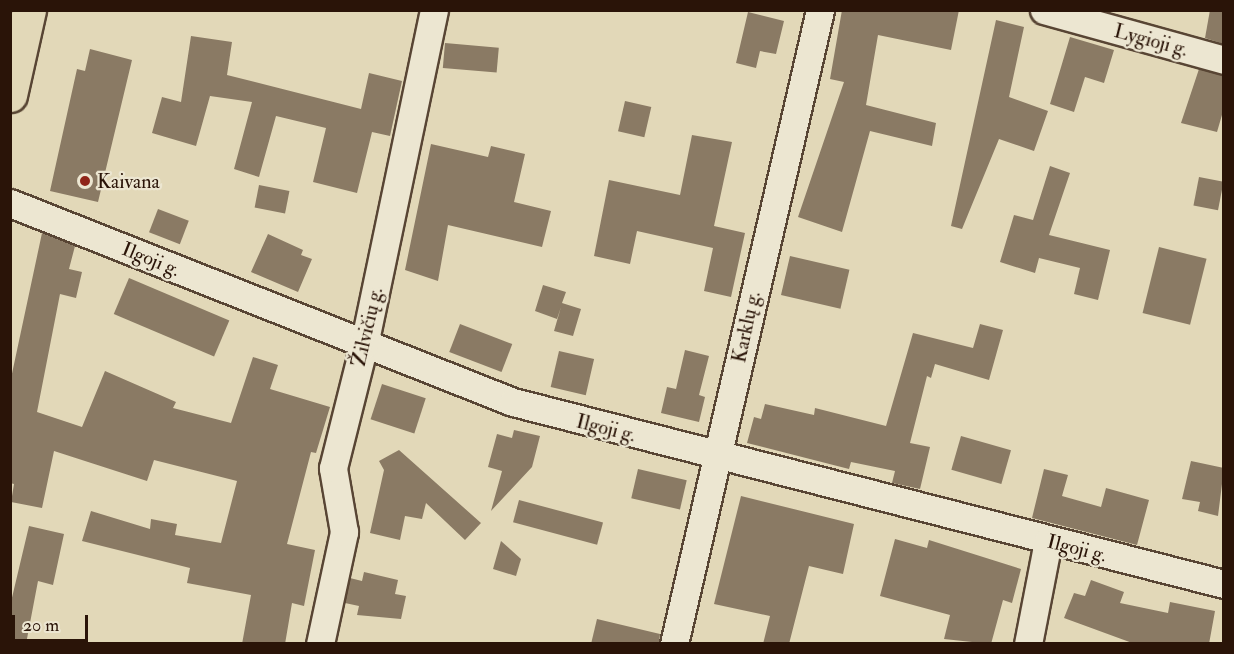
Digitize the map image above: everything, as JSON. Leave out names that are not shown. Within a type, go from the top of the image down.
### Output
[{"type":"main road","points":[[10,95],[29,10]]},
{"type":"street","name":"Žilvičių g.","points":[[320,644],[344,532],[333,468],[364,345],[434,10]]},
{"type":"street","name":"Karklų g.","points":[[674,644],[820,10]]},
{"type":"street","name":"Lygioji g.","points":[[1044,10],[1224,60]]},
{"type":"street","name":"Ilgoji g.","points":[[10,203],[364,345],[554,414],[1224,584]]},
{"type":"street","points":[[1028,644],[1048,541]]},
{"type":"building","points":[[842,10],[959,10],[951,50],[878,35],[866,105],[936,123],[932,146],[870,131],[842,232],[798,217],[844,82],[830,79]]},
{"type":"building","points":[[1210,10],[1224,10],[1224,44],[1205,38]]},
{"type":"building","points":[[748,12],[784,21],[776,54],[760,51],[756,68],[736,63]]},
{"type":"building","points":[[996,20],[1024,27],[1009,97],[1048,111],[1034,151],[999,139],[962,229],[951,226]]},
{"type":"building","points":[[191,36],[232,42],[227,75],[361,109],[369,73],[402,81],[390,136],[372,132],[357,193],[313,182],[326,128],[276,116],[259,177],[234,169],[252,102],[210,96],[196,146],[152,133],[162,97],[181,102]]},
{"type":"building","points":[[1070,37],[1114,50],[1104,83],[1085,77],[1074,112],[1050,104]]},
{"type":"building","points":[[445,43],[499,48],[497,73],[443,68]]},
{"type":"building","points":[[90,49],[132,60],[98,202],[50,191],[77,69],[85,71]]},
{"type":"building","points":[[1199,69],[1224,75],[1224,108],[1217,132],[1181,123]]},
{"type":"building","points":[[625,101],[651,107],[644,137],[618,131]]},
{"type":"building","points":[[692,135],[732,142],[714,226],[745,233],[731,297],[704,291],[713,248],[637,231],[630,264],[594,256],[609,180],[680,195]]},
{"type":"building","points":[[431,144],[488,157],[491,146],[525,154],[514,202],[551,211],[542,247],[448,225],[438,281],[405,270]]},
{"type":"building","points":[[1050,166],[1070,173],[1049,235],[1110,250],[1098,300],[1074,294],[1080,268],[1039,258],[1035,273],[1000,262],[1014,215],[1033,220]]},
{"type":"building","points":[[1199,177],[1224,182],[1218,210],[1193,205]]},
{"type":"building","points":[[259,185],[289,191],[285,213],[255,208]]},
{"type":"building","points":[[158,209],[189,221],[180,244],[149,232]]},
{"type":"building","points":[[42,233],[75,246],[69,269],[82,272],[76,298],[60,294],[37,412],[82,427],[105,371],[176,402],[173,408],[231,423],[253,357],[278,365],[270,389],[330,407],[316,453],[311,452],[287,544],[315,550],[304,606],[292,603],[285,644],[242,644],[251,595],[187,583],[190,568],[82,541],[91,511],[150,529],[151,519],[177,524],[175,535],[221,543],[237,481],[154,460],[147,481],[54,451],[42,508],[11,502],[14,484],[10,483],[10,383]]},
{"type":"building","points":[[268,234],[303,250],[301,255],[312,259],[298,292],[251,272]]},
{"type":"building","points":[[1159,247],[1207,259],[1190,325],[1143,313]]},
{"type":"building","points":[[790,256],[849,270],[840,309],[781,295]]},
{"type":"building","points":[[129,278],[229,321],[214,356],[114,314]]},
{"type":"building","points":[[543,285],[566,292],[562,303],[581,309],[573,336],[554,331],[561,307],[557,319],[535,311]]},
{"type":"building","points":[[460,324],[512,344],[502,372],[449,352]]},
{"type":"building","points":[[980,324],[1003,330],[989,380],[935,364],[931,378],[927,376],[910,443],[930,447],[920,489],[892,483],[895,471],[851,462],[849,469],[747,443],[754,417],[761,419],[765,404],[814,415],[815,408],[886,426],[913,333],[973,348]]},
{"type":"building","points":[[685,350],[709,356],[699,395],[705,397],[699,422],[661,413],[667,387],[676,389]]},
{"type":"building","points":[[559,351],[594,359],[586,395],[551,387]]},
{"type":"building","points":[[382,384],[426,398],[414,433],[371,419]]},
{"type":"building","points":[[514,430],[540,436],[532,467],[491,511],[502,471],[488,467],[497,434],[512,438]]},
{"type":"building","points":[[961,436],[1011,450],[1001,484],[951,470]]},
{"type":"building","points":[[399,450],[481,523],[465,540],[426,503],[422,519],[405,516],[400,540],[370,533],[384,470],[379,461]]},
{"type":"building","points":[[1191,461],[1224,468],[1218,516],[1198,511],[1200,502],[1182,499]]},
{"type":"building","points":[[638,469],[687,480],[680,509],[631,498]]},
{"type":"building","points":[[1044,469],[1068,475],[1062,496],[1101,507],[1106,488],[1149,500],[1137,545],[1032,518]]},
{"type":"building","points":[[741,496],[854,524],[843,574],[809,566],[789,644],[763,644],[770,616],[714,604]]},
{"type":"building","points":[[519,500],[603,523],[597,545],[513,522]]},
{"type":"building","points":[[29,526],[64,534],[53,585],[38,581],[26,644],[10,644],[10,606]]},
{"type":"building","points":[[895,539],[927,548],[929,540],[1021,569],[1012,603],[1003,600],[991,644],[944,639],[950,615],[880,596]]},
{"type":"building","points":[[501,541],[521,559],[516,576],[493,569]]},
{"type":"building","points":[[364,572],[398,580],[395,594],[406,596],[401,619],[357,615],[359,606],[345,603],[350,578],[362,581]]},
{"type":"building","points":[[1091,580],[1124,592],[1120,603],[1168,613],[1170,602],[1215,611],[1209,644],[1135,644],[1064,618],[1074,593],[1085,596]]},
{"type":"building","points":[[597,619],[660,634],[659,644],[591,644]]},
{"type":"place","name":"Kaivana","points":[[85,181]]}]
